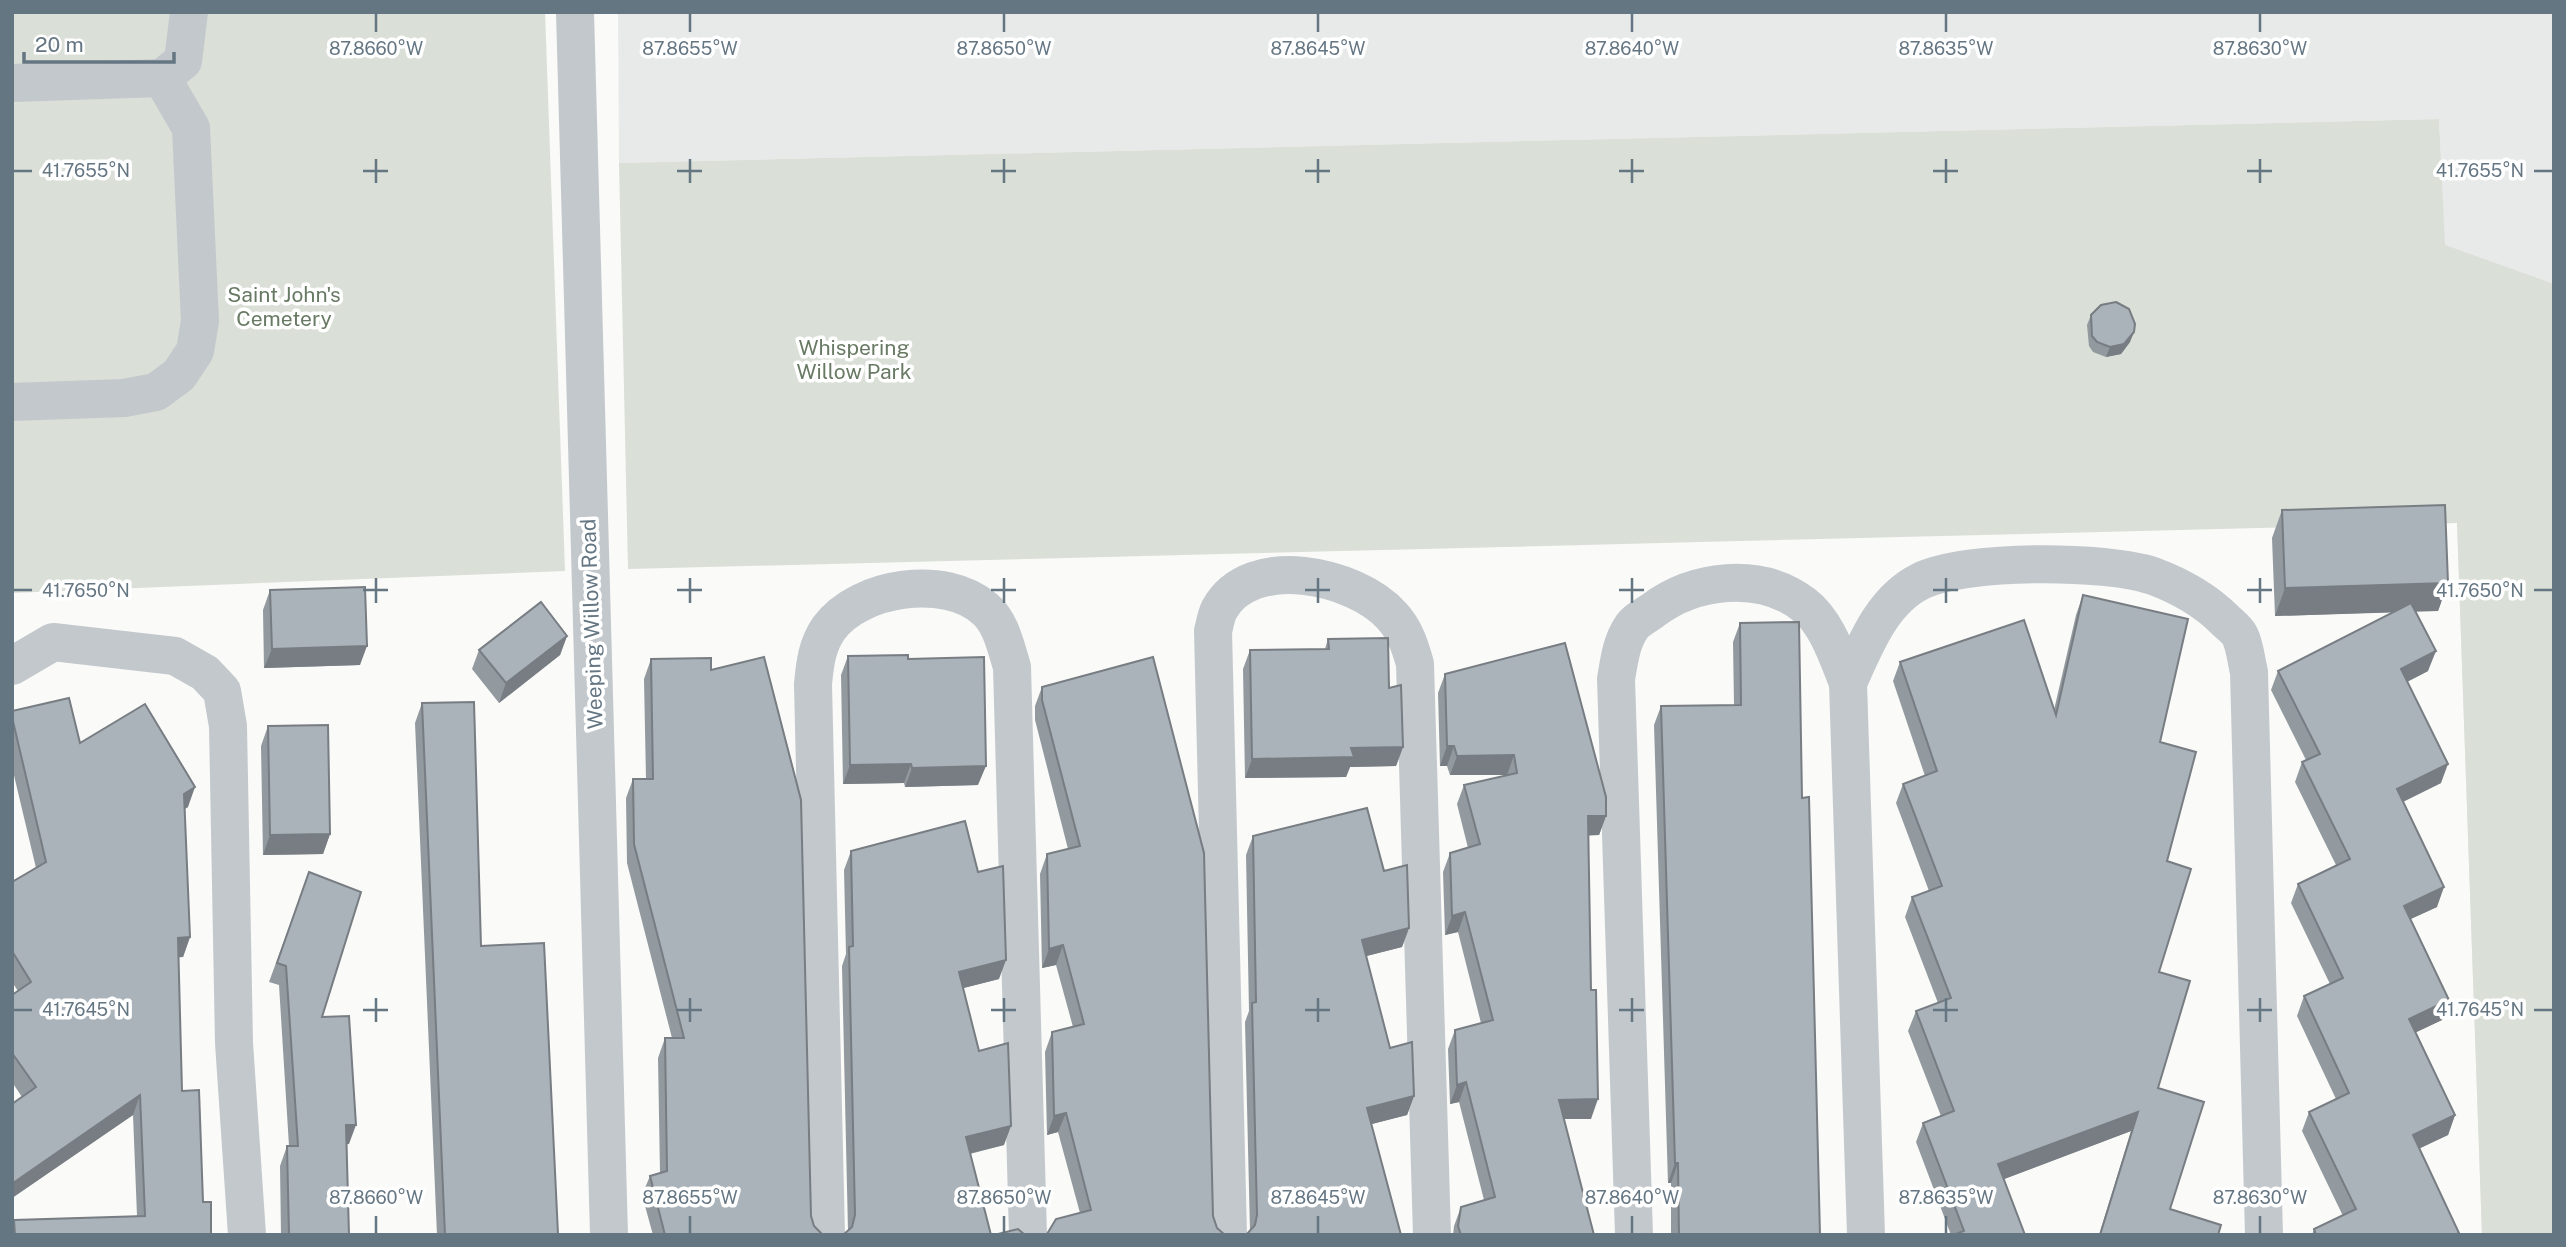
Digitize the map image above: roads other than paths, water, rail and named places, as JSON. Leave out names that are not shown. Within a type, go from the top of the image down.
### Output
[{"type":"street","points":[[12,83],[162,78],[183,61],[189,12]]},
{"type":"street","name":"Weeping Willow Road","points":[[575,12],[609,1235]]},
{"type":"street","points":[[12,402],[124,398],[156,392],[179,375],[195,351],[200,321],[191,128],[162,78]]},
{"type":"street","points":[[1848,683],[1870,636],[1892,602],[1921,581],[1959,570],[1998,565],[2106,568],[2151,575],[2183,589],[2213,608],[2239,634],[2249,672],[2264,1235]]},
{"type":"street","points":[[1228,1235],[1213,631],[1219,609],[1236,592],[1263,577],[1293,574],[1331,580],[1368,596],[1392,616],[1408,639],[1415,664],[1432,1235]]},
{"type":"street","points":[[1634,1235],[1616,679],[1621,651],[1632,626],[1660,605],[1699,587],[1734,582],[1773,587],[1805,605],[1829,635],[1848,683],[1866,1235]]},
{"type":"street","points":[[826,1235],[813,684],[817,650],[829,628],[843,613],[860,602],[876,595],[918,589],[958,595],[986,609],[1004,638],[1012,667],[1028,1235]]},
{"type":"street","points":[[12,666],[53,642],[94,646],[175,656],[205,673],[222,691],[228,726],[234,1043],[247,1235]]},
{"type":"park label","name":"Saint John's Cemetery","points":[[284,307]]},
{"type":"park label","name":"Whispering Willow Park","points":[[854,360]]}]
